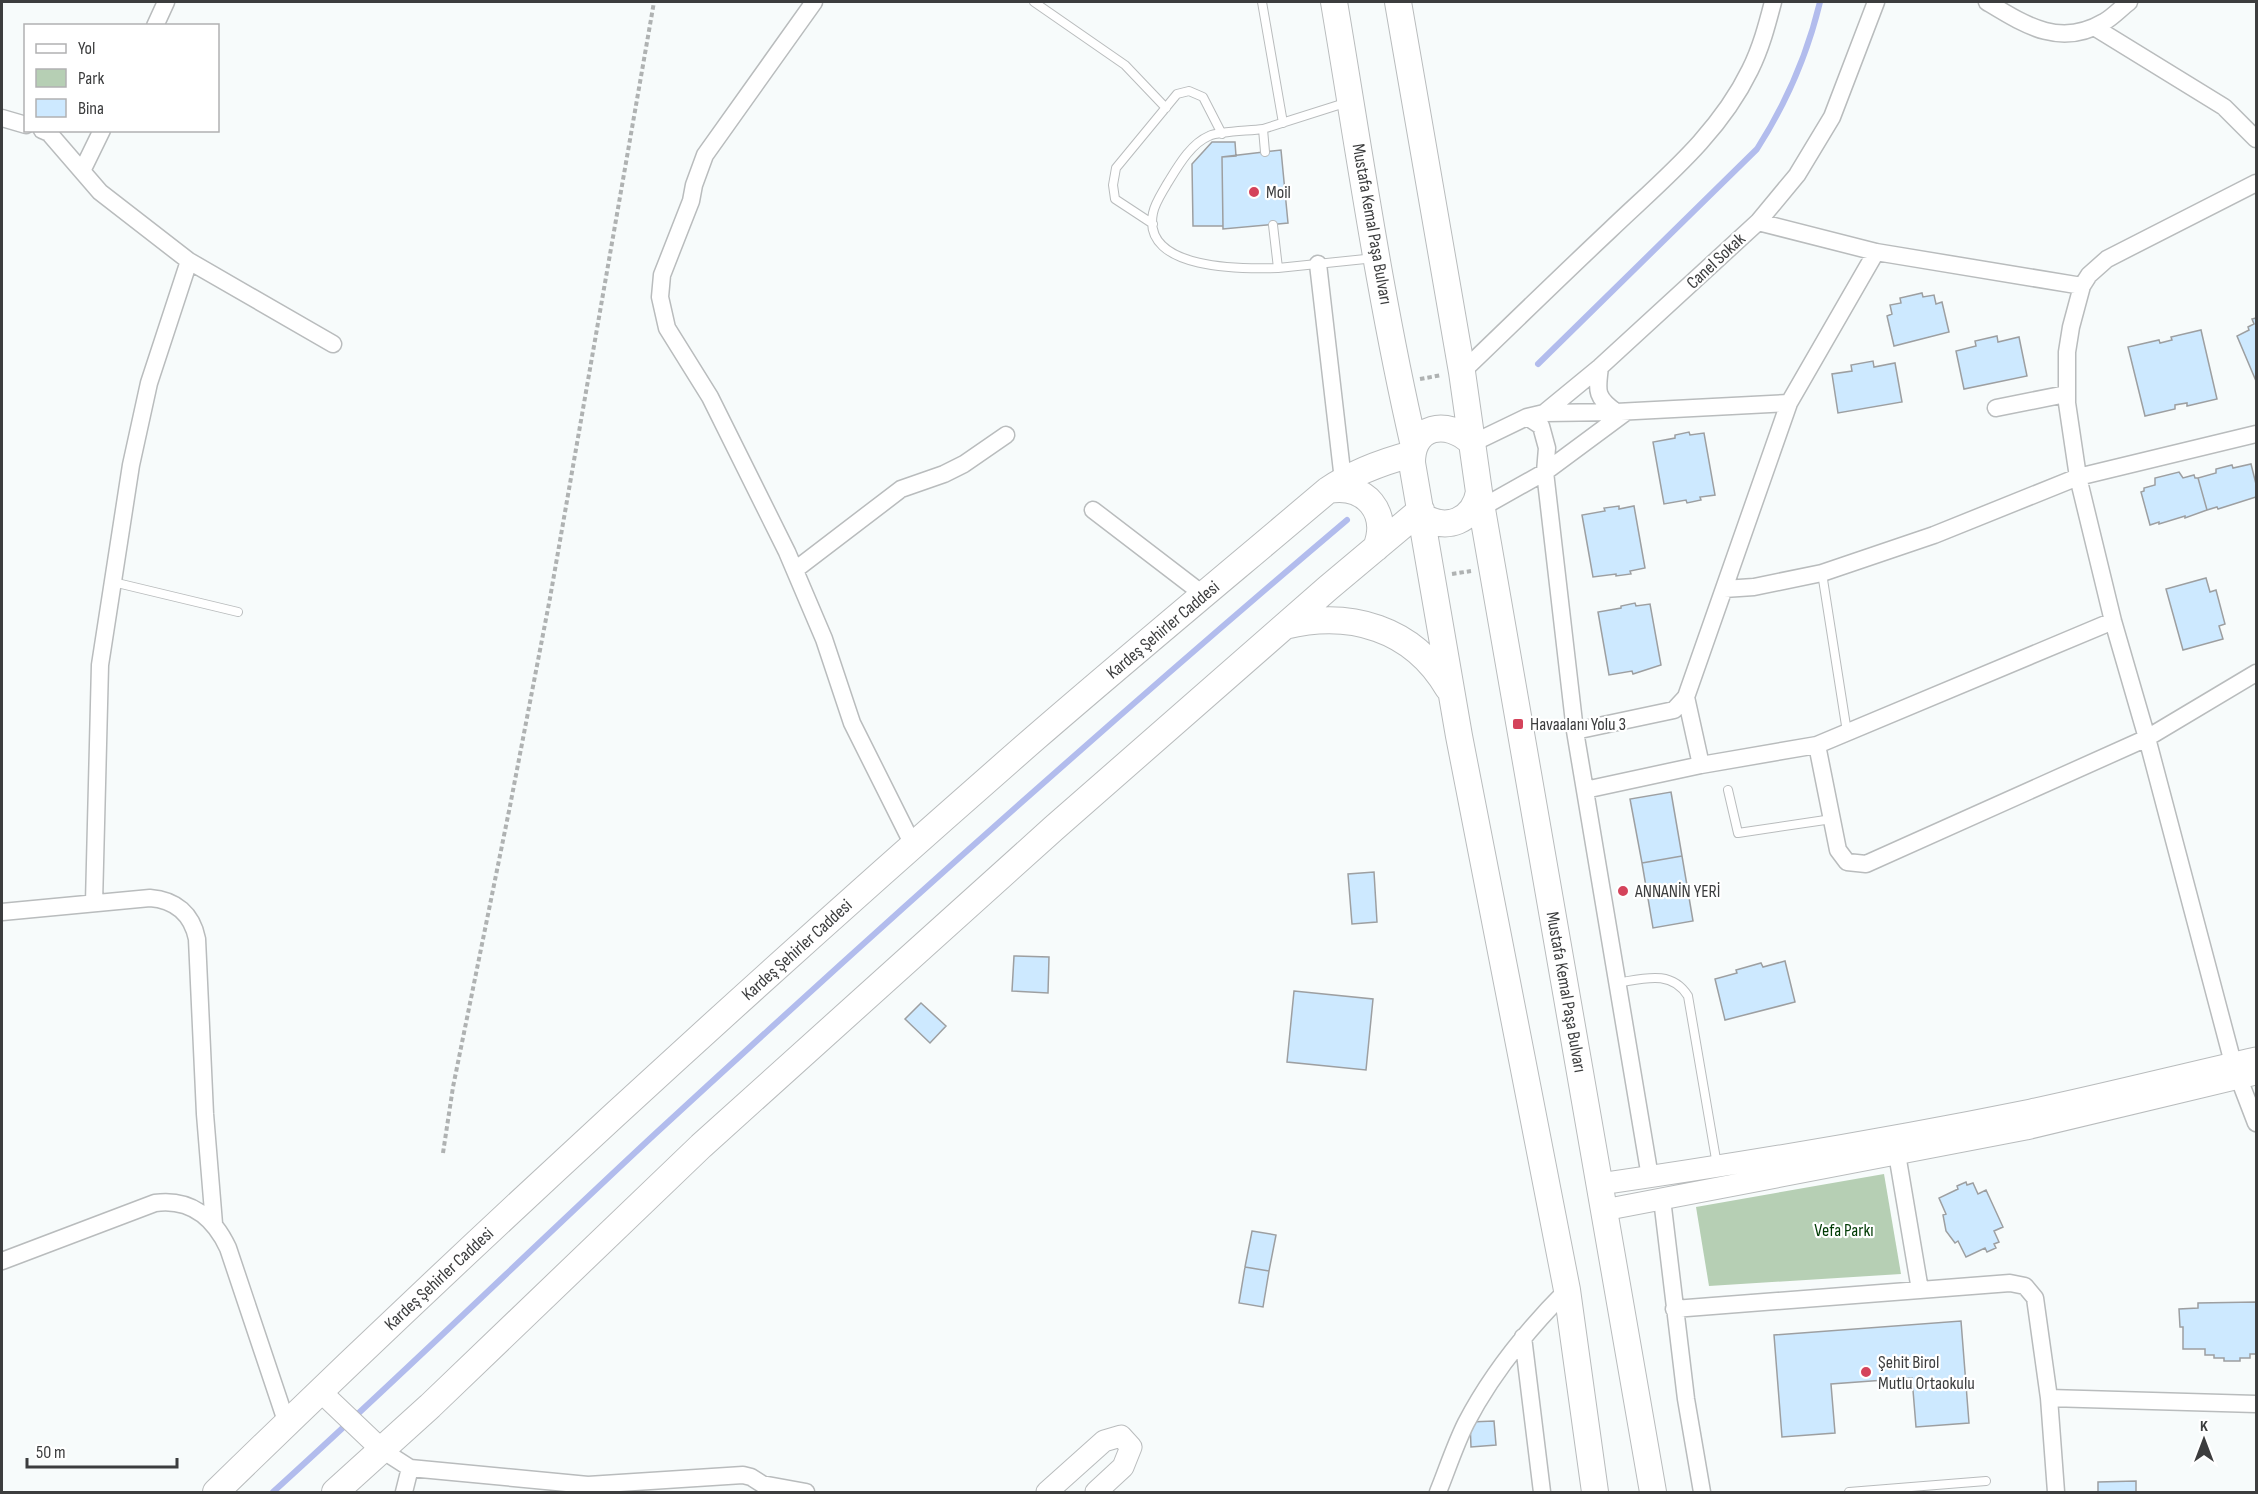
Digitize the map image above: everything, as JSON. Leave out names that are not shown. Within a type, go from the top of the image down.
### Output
[{"type":"main road","name":"Mustafa Kemal Paşa Bulvarı","points":[[1334,2],[1377,257],[1413,450]]},
{"type":"main road","points":[[1398,2],[1462,372],[1480,500],[1470,514],[1456,522],[1436,522],[1422,513]]},
{"type":"main road","points":[[1471,443],[1458,432],[1442,428],[1426,432],[1413,450],[1431,578],[1452,695],[1567,1290],[1595,1492]]},
{"type":"main road","name":"Kardeş Şehirler Caddesi","points":[[216,1492],[572,1154],[1039,734],[1335,485],[1381,462],[1413,450]]},
{"type":"main road","points":[[1335,485],[1337,488],[1356,492],[1371,503],[1380,520],[1376,548]]},
{"type":"main road","name":"Mustafa Kemal Paşa Bulvarı","points":[[1480,500],[1653,1492]]},
{"type":"main road","points":[[335,1492],[701,1146],[1054,828],[1376,548],[1422,513]]},
{"type":"main road","points":[[1285,626],[1322,619],[1341,619],[1377,628],[1393,635],[1421,654],[1452,695]]},
{"type":"street","points":[[156,24],[166,2]]},
{"type":"street","points":[[814,2],[705,155],[691,201],[662,275],[661,308],[667,328],[710,397],[795,570],[824,639],[852,723],[913,845]]},
{"type":"street","points":[[1462,372],[1675,169],[1713,128],[1733,100],[1749,71],[1762,42],[1773,2]]},
{"type":"street","name":"Canel Sokak","points":[[1471,443],[1527,417],[1544,413],[1600,367],[1758,222],[1797,175],[1832,117],[1876,2]]},
{"type":"street","points":[[1987,2],[2025,25],[2040,30],[2070,33],[2094,27],[2106,21],[2129,2]]},
{"type":"street","points":[[2094,27],[2224,107],[2256,139]]},
{"type":"street","points":[[2,118],[24,124]]},
{"type":"street","points":[[47,132],[100,192],[189,261],[333,344]]},
{"type":"street","points":[[82,171],[101,132]]},
{"type":"street","points":[[2256,183],[2107,259],[2089,275],[2082,286],[2071,327],[2066,394],[2078,477],[2113,621],[2256,1123]]},
{"type":"street","points":[[1758,222],[1876,252],[2082,286]]},
{"type":"street","points":[[1575,731],[1674,710],[1686,697],[1789,403],[1876,252]]},
{"type":"street","points":[[94,903],[100,664],[130,465],[149,383],[189,261]]},
{"type":"street","points":[[1318,264],[1335,485]]},
{"type":"street","points":[[1600,367],[1598,388],[1602,402],[1622,412]]},
{"type":"street","points":[[1996,408],[2066,394]]},
{"type":"street","points":[[1544,413],[1622,412],[1789,403]]},
{"type":"street","points":[[1480,500],[1545,472],[1622,412]]},
{"type":"street","points":[[1527,417],[1541,426],[1547,448],[1545,472],[1575,731],[1650,1177]]},
{"type":"street","points":[[1724,589],[1754,587],[1822,573],[1934,536],[2078,477],[2256,434]]},
{"type":"street","points":[[795,570],[901,489],[964,464],[1006,435]]},
{"type":"street","points":[[1093,510],[1204,595]]},
{"type":"street","points":[[1584,790],[1701,765],[1817,745],[2113,621]]},
{"type":"street","points":[[1817,745],[1838,850],[1846,862],[1866,864],[2147,738],[2256,673]]},
{"type":"street","points":[[1686,697],[1701,765]]},
{"type":"street","points":[[2,912],[150,898],[168,901],[183,911],[195,929],[197,939],[205,1114],[214,1224]]},
{"type":"street","points":[[1604,1210],[2026,1129],[2243,1072],[2256,1058]]},
{"type":"street","points":[[1600,1184],[1817,1151],[1957,1125],[2158,1082],[2243,1072]]},
{"type":"street","points":[[1897,1154],[1920,1290]]},
{"type":"street","points":[[1662,1199],[1686,1399],[1702,1492]]},
{"type":"street","points":[[2,1261],[155,1203],[186,1205],[206,1216],[214,1224],[228,1248],[287,1424]]},
{"type":"street","points":[[1674,1309],[2010,1283],[2025,1286],[2035,1298],[2049,1398],[2056,1492]]},
{"type":"street","points":[[1438,1492],[1465,1425],[1489,1384],[1523,1337],[1567,1290]]},
{"type":"street","points":[[1523,1337],[1542,1492]]},
{"type":"street","points":[[320,1391],[382,1450],[410,1468],[521,1486],[588,1485],[743,1475],[762,1484],[806,1492]]},
{"type":"street","points":[[2049,1398],[2256,1404]]},
{"type":"street","points":[[1047,1492],[1104,1440],[1121,1436],[1131,1447],[1123,1467],[1096,1492]]},
{"type":"street","points":[[404,1492],[410,1468]]},
{"type":"lane","points":[[1034,2],[1125,65],[1166,108]]},
{"type":"lane","points":[[1262,2],[1283,123]]},
{"type":"lane","points":[[1153,224],[1115,199],[1113,176],[1116,168],[1178,94],[1189,92],[1203,97],[1222,134]]},
{"type":"lane","points":[[1351,100],[1263,129],[1209,136],[1190,150],[1156,205],[1153,224],[1160,243],[1175,254],[1199,265],[1238,269],[1278,268],[1377,257]]},
{"type":"lane","points":[[1263,129],[1265,152]]},
{"type":"lane","points":[[1273,225],[1278,268]]},
{"type":"lane","points":[[1822,573],[1846,732]]},
{"type":"lane","points":[[113,582],[238,612]]},
{"type":"lane","points":[[1728,790],[1738,833],[1832,819]]},
{"type":"lane","points":[[1616,983],[1660,977],[1669,978],[1683,988],[1688,996],[1717,1166]]},
{"type":"lane","points":[[1849,1492],[1986,1481]]},
{"type":"path","points":[[443,1153],[453,1087],[550,598],[654,2]]},
{"type":"path","points":[[1400,382],[1462,372]]},
{"type":"path","points":[[1431,578],[1491,567]]},
{"type":"green space","name":"Vefa Parkı","points":[[1884,1174],[1901,1274],[1709,1286],[1696,1207]]},
{"type":"building","points":[[1212,142],[1235,142],[1236,156],[1222,157],[1223,226],[1193,226],[1192,164]]},
{"type":"building","points":[[1281,150],[1288,223],[1223,229],[1222,157]]},
{"type":"building","points":[[1922,293],[1923,297],[1934,295],[1936,304],[1942,302],[1949,332],[1894,346],[1887,316],[1892,314],[1890,305],[1901,303],[1900,298]]},
{"type":"building","points":[[2256,318],[2256,381],[2237,336],[2249,330],[2248,327],[2254,324],[2252,319]]},
{"type":"building","points":[[2201,330],[2217,399],[2187,406],[2187,403],[2175,405],[2175,409],[2145,416],[2128,347],[2159,340],[2160,343],[2172,340],[2171,337]]},
{"type":"building","points":[[1997,336],[1998,342],[2019,337],[2027,376],[1964,389],[1956,351],[1976,346],[1975,341]]},
{"type":"building","points":[[1873,361],[1874,367],[1895,363],[1902,402],[1838,413],[1832,374],[1852,371],[1851,365]]},
{"type":"building","points":[[1689,432],[1690,435],[1704,433],[1715,495],[1700,497],[1701,500],[1687,503],[1686,500],[1664,504],[1653,442],[1675,438],[1675,435]]},
{"type":"building","points":[[2251,464],[2256,484],[2256,497],[2218,509],[2217,507],[2207,510],[2198,478],[2216,473],[2216,469]]},
{"type":"building","points":[[2179,472],[2183,478],[2194,475],[2198,478],[2207,510],[2185,518],[2185,516],[2150,525],[2141,492],[2144,488],[2155,485],[2155,478]]},
{"type":"building","points":[[1619,506],[1619,509],[1634,506],[1645,568],[1630,571],[1631,574],[1593,577],[1582,515]]},
{"type":"building","points":[[2206,578],[2210,592],[2216,590],[2225,624],[2219,626],[2223,639],[2183,650],[2166,589]]},
{"type":"building","points":[[1635,603],[1636,606],[1650,604],[1661,665],[1633,674],[1632,671],[1609,675],[1598,612]]},
{"type":"building","points":[[1671,792],[1682,856],[1642,863],[1630,799]]},
{"type":"building","points":[[1682,856],[1693,921],[1653,928],[1642,863]]},
{"type":"building","points":[[1374,872],[1377,922],[1352,924],[1348,874]]},
{"type":"building","points":[[1014,956],[1049,957],[1048,993],[1012,991]]},
{"type":"building","points":[[1785,961],[1795,1002],[1725,1020],[1715,979],[1761,963],[1763,967]]},
{"type":"building","points":[[1294,991],[1373,999],[1366,1070],[1287,1062]]},
{"type":"building","points":[[921,1003],[946,1026],[930,1043],[905,1019]]},
{"type":"building","points":[[1966,1182],[1967,1185],[1973,1183],[1978,1194],[1986,1190],[2003,1227],[1994,1231],[1999,1242],[1994,1244],[1996,1248],[1987,1252],[1985,1248],[1966,1257],[1958,1241],[1955,1243],[1946,1231],[1943,1215],[1946,1214],[1939,1198],[1958,1189],[1957,1186]]},
{"type":"building","points":[[1252,1231],[1276,1235],[1269,1271],[1245,1267]]},
{"type":"building","points":[[1245,1267],[1269,1271],[1263,1307],[1239,1303]]},
{"type":"building","points":[[2256,1302],[2256,1354],[2250,1354],[2250,1358],[2240,1358],[2240,1361],[2224,1361],[2224,1358],[2205,1355],[2205,1349],[2183,1349],[2183,1327],[2180,1327],[2179,1309],[2198,1308],[2198,1303]]},
{"type":"building","points":[[1961,1321],[1969,1423],[1916,1427],[1912,1378],[1831,1384],[1835,1433],[1782,1437],[1774,1335]]},
{"type":"building","points":[[1494,1421],[1496,1445],[1471,1447],[1470,1422]]},
{"type":"building","points":[[2136,1481],[2136,1492],[2098,1492],[2098,1482]]},
{"type":"waterway","points":[[1538,364],[1757,149],[1778,114],[1795,78],[1820,2]]},
{"type":"waterway","points":[[273,1492],[655,1134],[826,978],[998,823],[1347,520]]},
{"type":"place","name":"Moil","points":[[1254,192]]},
{"type":"place","name":"Havaalanı Yolu 3","points":[[1518,724]]},
{"type":"place","name":"ANNANİN YERİ","points":[[1623,891]]},
{"type":"place","name":"Şehit Birol Mutlu Ortaokulu","points":[[1866,1372]]}]
